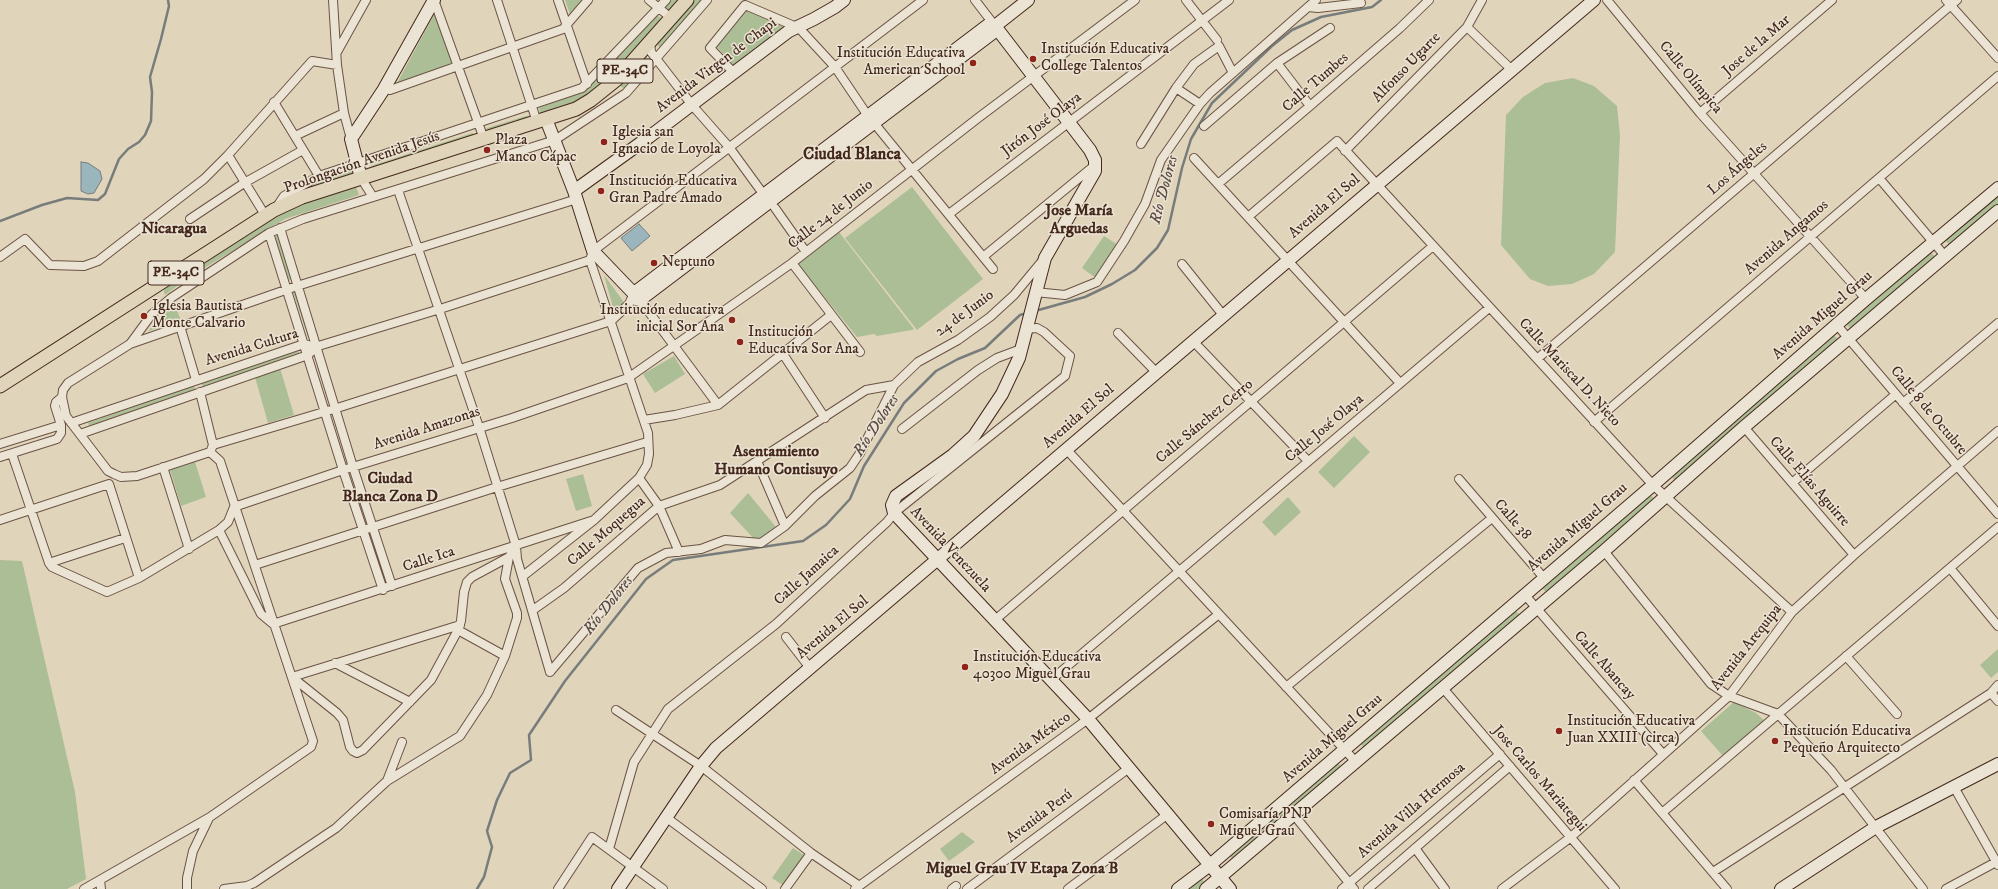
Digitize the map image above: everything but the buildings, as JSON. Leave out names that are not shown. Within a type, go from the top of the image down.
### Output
[{"type":"main road","name":"Prolongación Avenida Jesús","points":[[0,386],[270,213],[302,197],[576,109],[591,100],[616,80],[686,0]]},
{"type":"street","points":[[333,0],[337,65],[344,112],[356,165],[361,178],[373,197]]},
{"type":"street","points":[[336,53],[366,0]]},
{"type":"street","points":[[434,0],[484,139]]},
{"type":"street","points":[[351,139],[384,89],[434,0]]},
{"type":"street","points":[[497,0],[531,106],[555,140],[575,195],[628,378],[644,420],[648,434],[649,454],[647,465],[639,478],[594,520],[523,576]]},
{"type":"street","points":[[558,0],[587,84]]},
{"type":"street","points":[[384,89],[390,90],[513,48],[563,29],[588,0]]},
{"type":"street","points":[[649,0],[671,18]]},
{"type":"street","points":[[228,155],[244,183],[270,213],[284,196],[319,176],[356,165],[582,88],[666,0]]},
{"type":"street","points":[[130,344],[152,314],[171,298],[280,228],[555,140],[598,113],[626,93],[707,0]]},
{"type":"street","name":"Avenida Virgen de Chapi","points":[[575,195],[789,31],[799,28],[844,0]]},
{"type":"street","points":[[315,346],[440,309],[592,256],[729,146],[923,0]]},
{"type":"street","points":[[975,0],[1069,122],[1093,155],[1095,163],[983,257]]},
{"type":"street","points":[[634,299],[871,119],[988,25],[995,26],[1028,0]]},
{"type":"street","name":"Calle 24 de Junio","points":[[628,378],[675,347],[792,263],[911,170],[1135,0]]},
{"type":"street","points":[[1186,0],[1217,40]]},
{"type":"street","name":"Jirón José Olaya","points":[[948,214],[1229,0]]},
{"type":"street","points":[[1034,295],[1065,295],[1097,282],[1124,241],[1145,204],[1161,160],[1200,104],[1316,0]]},
{"type":"street","name":"Calle Tumbes","points":[[1218,184],[1400,28],[1429,0]]},
{"type":"street","name":"Alfonso Ugarte","points":[[1345,150],[1467,27],[1482,0]]},
{"type":"street","name":"Avenida El Sol","points":[[618,889],[667,818],[700,766],[716,748],[1376,184],[1594,0]]},
{"type":"street","name":"Calle Olímpica","points":[[1607,0],[1700,113],[1866,299]]},
{"type":"street","name":"Jose de la Mar","points":[[1700,113],[1832,0]]},
{"type":"street","points":[[1952,2],[1998,58]]},
{"type":"street","name":"Los Ángeles","points":[[1537,360],[1952,2]]},
{"type":"street","points":[[1308,7],[1318,8],[1361,3]]},
{"type":"street","points":[[734,73],[710,48],[745,5],[799,28],[835,67],[871,119],[993,269]]},
{"type":"street","points":[[1467,27],[1512,70]]},
{"type":"street","points":[[1204,126],[1277,63],[1330,28]]},
{"type":"street","points":[[650,42],[651,52],[692,105],[729,146],[764,195]]},
{"type":"street","points":[[1141,144],[1176,88],[1194,64],[1219,46],[1233,73]]},
{"type":"street","points":[[0,257],[25,240],[50,265],[84,266],[98,261],[192,190],[228,155],[312,61],[337,65]]},
{"type":"street","points":[[1277,63],[1310,106]]},
{"type":"street","name":"Avenida Angamos","points":[[1594,422],[1998,76]]},
{"type":"street","points":[[1176,88],[1200,104]]},
{"type":"street","points":[[591,100],[598,113]]},
{"type":"street","points":[[274,102],[319,176]]},
{"type":"street","points":[[295,136],[344,112]]},
{"type":"street","points":[[575,195],[419,248],[297,286],[130,344],[68,383],[63,390],[62,397],[66,416],[108,471],[121,477],[137,476],[211,449],[611,321],[634,299],[764,195],[871,119]]},
{"type":"street","name":"Calle Mariscal D. Nieto","points":[[1248,217],[1337,141],[1594,422],[1664,496],[1792,612]]},
{"type":"street","points":[[190,219],[244,183],[303,150]]},
{"type":"street","points":[[1194,158],[1400,383]]},
{"type":"street","name":"Avenida Venezuela","points":[[1095,163],[1091,178],[1045,258],[1034,295],[1021,350],[1002,394],[974,436],[953,455],[896,496],[892,505],[894,513],[1088,719],[1230,889]]},
{"type":"street","points":[[1878,178],[1945,256]]},
{"type":"street","name":"Avenida Miguel Grau","points":[[1178,889],[1210,864],[1345,749],[1866,299],[1998,188]]},
{"type":"street","points":[[398,190],[440,309],[458,370],[479,427],[496,487],[516,546],[517,559],[550,672],[638,568],[666,553],[701,549],[725,540],[761,543],[785,526],[815,496],[850,468],[860,453],[894,385]]},
{"type":"street","points":[[775,208],[806,252]]},
{"type":"street","points":[[1206,889],[1221,878],[1442,687],[1536,609],[1847,338],[1998,211]]},
{"type":"street","points":[[280,228],[352,467],[392,586]]},
{"type":"street","points":[[269,234],[343,470],[383,590]]},
{"type":"street","name":"Calle Sánchez Cerro","points":[[995,620],[1433,246]]},
{"type":"street","points":[[592,256],[634,299],[675,347],[718,405]]},
{"type":"street","name":"24 de Junio","points":[[894,385],[918,362],[958,340],[990,317],[1014,295],[1045,258]]},
{"type":"street","points":[[792,263],[830,315],[860,352]]},
{"type":"street","points":[[1182,264],[1223,315]]},
{"type":"street","name":"Calle José Olaya","points":[[1051,680],[1489,308]]},
{"type":"street","points":[[644,420],[675,415],[718,405],[830,315]]},
{"type":"street","points":[[1903,403],[1998,323]]},
{"type":"street","name":"Calle 8 de Octubre","points":[[1837,325],[1998,514]]},
{"type":"street","points":[[180,326],[196,380]]},
{"type":"street","name":"Calle Jamaica","points":[[609,849],[634,762],[668,709],[776,624],[887,522],[894,513],[1065,376],[1070,356],[1044,332],[1037,328],[1026,326]]},
{"type":"street","points":[[1118,333],[1156,372]]},
{"type":"street","points":[[1193,340],[1308,461]]},
{"type":"street","name":"Avenida Cultura","points":[[71,423],[304,344],[315,346],[308,355],[80,434]]},
{"type":"street","points":[[902,429],[978,370],[997,358],[1021,350]]},
{"type":"street","points":[[783,354],[825,418]]},
{"type":"street","name":"Avenida Amazonas","points":[[234,508],[352,467],[512,418],[628,378]]},
{"type":"street","name":"Calle Moquegua","points":[[533,610],[564,588],[658,506],[714,488],[757,462],[866,390],[894,385]]},
{"type":"street","points":[[84,889],[209,818],[311,747],[313,741],[273,624],[255,565],[234,508],[220,462],[211,449],[200,392]]},
{"type":"street","points":[[1792,483],[1896,395]]},
{"type":"street","points":[[0,457],[57,439],[61,433],[61,425],[55,406],[56,402],[62,397]]},
{"type":"street","points":[[0,444],[61,425]]},
{"type":"street","name":"Calle Elías Aguirre","points":[[1744,427],[1854,555]]},
{"type":"street","name":"Avenida Arequipa","points":[[1502,889],[1570,837],[1729,696],[1792,612],[1854,555],[1998,431]]},
{"type":"street","points":[[255,565],[496,487],[648,442]]},
{"type":"street","points":[[1066,449],[1356,762]]},
{"type":"street","points":[[12,454],[48,563],[52,567],[107,592],[139,578],[219,530],[228,522],[234,508]]},
{"type":"street","points":[[757,462],[785,526]]},
{"type":"street","points":[[163,467],[188,549]]},
{"type":"street","points":[[639,478],[658,506],[679,552]]},
{"type":"street","name":"Calle 38","points":[[1459,480],[1544,578]]},
{"type":"street","points":[[0,520],[109,484],[139,578]]},
{"type":"street","points":[[1286,686],[1492,518]]},
{"type":"street","name":"Calle Ica","points":[[273,624],[383,590],[594,520]]},
{"type":"street","points":[[1662,813],[1998,527]]},
{"type":"street","points":[[219,530],[261,614],[273,624]]},
{"type":"street","points":[[48,563],[125,538]]},
{"type":"street","points":[[224,889],[247,886],[254,883],[336,828],[387,782],[460,736],[487,695],[505,656],[518,618],[505,579],[509,557],[516,546]]},
{"type":"street","points":[[1604,550],[1711,684],[1729,696],[1778,714],[1831,770],[1923,889]]},
{"type":"street","points":[[292,677],[337,713],[342,720],[350,746],[357,753],[371,744],[431,680],[459,628],[464,592],[467,582],[472,577],[509,557]]},
{"type":"street","points":[[1950,568],[1998,626]]},
{"type":"street","name":"Calle Abancay","points":[[1525,595],[1663,754]]},
{"type":"street","name":"Avenida México","points":[[856,887],[924,841],[1088,719],[1219,614]]},
{"type":"street","points":[[292,677],[335,663],[459,628],[505,656]]},
{"type":"street","points":[[786,637],[810,668]]},
{"type":"street","points":[[1846,656],[1897,714]]},
{"type":"street","points":[[335,663],[410,702]]},
{"type":"street","points":[[1713,872],[1990,692],[1998,685]]},
{"type":"street","name":"Jose Carlos Mariategui","points":[[1442,687],[1615,889]]},
{"type":"street","points":[[1990,692],[1998,701]]},
{"type":"street","points":[[616,710],[700,766],[856,887]]},
{"type":"street","points":[[387,782],[402,742]]},
{"type":"street","name":"Avenida Villa Hermosa","points":[[1342,889],[1351,886],[1500,754]]},
{"type":"street","points":[[1781,889],[1876,827],[1998,764]]},
{"type":"street","name":"Avenida Villa Hermosa","points":[[1368,889],[1510,766]]},
{"type":"street","name":"Avenida Perú","points":[[967,889],[1129,768]]},
{"type":"street","points":[[1634,780],[1727,889]]},
{"type":"street","points":[[1946,889],[1997,862],[1954,787]]},
{"type":"street","points":[[1068,889],[1168,814]]},
{"type":"street","points":[[1294,815],[1351,886]]},
{"type":"street","points":[[187,889],[187,878],[193,851],[209,818]]},
{"type":"street","points":[[667,818],[762,889]]},
{"type":"street","points":[[558,889],[592,837],[663,889]]},
{"type":"street","points":[[1415,848],[1445,889]]},
{"type":"street","points":[[785,889],[812,852]]},
{"type":"street","points":[[91,889],[100,880]]},
{"type":"street","points":[[100,880],[101,889]]},
{"type":"green space","points":[[565,0],[582,0],[570,14]]},
{"type":"green space","points":[[670,0],[680,0],[669,12],[664,8]]},
{"type":"green space","points":[[695,0],[702,0],[661,49],[656,43]]},
{"type":"green space","points":[[747,11],[784,27],[734,66],[717,47]]},
{"type":"green space","points":[[435,13],[452,64],[397,83]]},
{"type":"green space","points":[[657,16],[660,17],[661,21],[618,71],[579,102],[542,114],[540,113],[539,108],[541,107],[585,91]]},
{"type":"green space","points":[[646,55],[649,62],[624,89],[620,85]]},
{"type":"green space","points":[[1573,78],[1594,86],[1617,106],[1620,135],[1615,252],[1594,274],[1572,284],[1548,286],[1530,279],[1501,245],[1506,115],[1523,97],[1545,83]]},
{"type":"green space","points":[[526,116],[530,118],[522,123],[516,120],[501,125],[497,131],[485,132],[487,128]]},
{"type":"green space","points":[[472,133],[475,135],[372,168],[371,166]]},
{"type":"green space","points":[[353,170],[353,174],[302,191],[311,186]]},
{"type":"green space","points":[[356,187],[359,195],[285,219],[186,279],[165,295],[164,289],[275,217],[304,203]]},
{"type":"green space","points":[[912,187],[983,279],[917,330],[845,238]]},
{"type":"green space","points":[[1998,195],[1998,207],[1951,247],[1945,240]]},
{"type":"green space","points":[[839,232],[914,329],[877,336],[874,334],[857,337],[797,263]]},
{"type":"green space","points":[[278,235],[294,279],[289,280],[274,237]]},
{"type":"green space","points":[[1104,236],[1118,245],[1096,278],[1082,268]]},
{"type":"green space","points":[[1930,251],[1935,257],[1852,330],[1846,324]]},
{"type":"green space","points":[[604,275],[626,305],[614,311]]},
{"type":"green space","points":[[298,291],[313,336],[308,337],[293,292]]},
{"type":"green space","points":[[174,302],[181,321],[148,331]]},
{"type":"green space","points":[[1833,334],[1839,341],[1676,482],[1671,476]]},
{"type":"green space","points":[[298,351],[299,353],[203,387],[201,382]]},
{"type":"green space","points":[[674,356],[685,374],[655,393],[643,374]]},
{"type":"green space","points":[[280,368],[294,415],[268,423],[255,377]]},
{"type":"green space","points":[[194,385],[195,390],[89,426],[88,423]]},
{"type":"green space","points":[[1354,436],[1370,452],[1334,488],[1318,472]]},
{"type":"green space","points":[[195,462],[206,497],[181,506],[170,470]]},
{"type":"green space","points":[[583,474],[592,506],[576,511],[566,479]]},
{"type":"green space","points":[[748,493],[776,527],[760,541],[756,541],[730,513]]},
{"type":"green space","points":[[1649,493],[1655,500],[1548,594],[1542,588]]},
{"type":"green space","points":[[1288,497],[1301,512],[1275,536],[1262,522]]},
{"type":"green space","points":[[0,560],[22,561],[75,792],[86,879],[67,889],[0,889]]},
{"type":"green space","points":[[1514,609],[1521,616],[1365,749],[1359,742]]},
{"type":"green space","points":[[1998,649],[1998,672],[1991,678],[1980,665]]},
{"type":"green space","points":[[1734,702],[1756,713],[1765,721],[1723,756],[1701,731]]},
{"type":"green space","points":[[1336,761],[1342,767],[1235,862],[1229,855]]},
{"type":"green space","points":[[962,832],[975,842],[949,861],[940,849]]},
{"type":"green space","points":[[793,848],[807,857],[787,888],[772,878]]},
{"type":"green space","points":[[1202,878],[1204,882],[1201,889],[1182,889]]},
{"type":"water","points":[[81,162],[88,163],[100,171],[102,179],[94,193],[88,194],[81,191]]},
{"type":"water","points":[[639,224],[650,236],[632,251],[621,238]]},
{"type":"waterway","points":[[0,221],[42,205],[67,198],[98,200],[105,194],[119,159],[128,149],[139,142],[145,135],[151,121],[152,92],[150,77],[169,6],[168,0]]},
{"type":"waterway","name":"Río Dolores","points":[[1035,311],[1085,297],[1112,284],[1135,270],[1157,248],[1168,230],[1182,168],[1191,139],[1212,103],[1272,46],[1292,30],[1321,17],[1372,7],[1381,0]]},
{"type":"waterway","name":"Río Dolores","points":[[477,889],[484,877],[492,847],[487,831],[497,800],[510,773],[531,760],[529,735],[565,681],[646,579],[673,560],[803,541],[826,525],[850,499],[864,466],[904,403],[936,371],[958,359],[985,348],[1020,315],[1027,313]]},
{"type":"place","name":"Institución Educativa College Talentos","points":[[1033,59]]},
{"type":"place","name":"Institución Educativa American School","points":[[973,63]]},
{"type":"place","name":"Iglesia san Ignacio de Loyola","points":[[604,142]]},
{"type":"place","name":"Plaza Manco Cápac","points":[[487,150]]},
{"type":"place","name":"Institución Educativa Gran Padre Amado","points":[[601,191]]},
{"type":"place","name":"Neptuno","points":[[654,263]]},
{"type":"place","name":"Iglesia Bautista Monte Calvario","points":[[144,316]]},
{"type":"place","name":"Institución educativa inicial Sor Ana","points":[[732,320]]},
{"type":"place","name":"Institución Educativa Sor Ana","points":[[740,342]]},
{"type":"place","name":"Institución Educativa 40300 Miguel Grau","points":[[965,667]]},
{"type":"place","name":"Institución Educativa Juan XXIII (circa)","points":[[1559,731]]},
{"type":"place","name":"Institución Educativa Pequeño Arquitecto","points":[[1775,741]]},
{"type":"place","name":"Comisaría PNP Miguel Grau","points":[[1211,824]]},
{"type":"district","name":"Ciudad Blanca","points":[[852,155]]},
{"type":"district","name":"Jose María Arguedas","points":[[1079,221]]},
{"type":"district","name":"Nicaragua","points":[[174,230]]},
{"type":"district","name":"Asentamiento Humano Contisuyo","points":[[776,462]]},
{"type":"district","name":"Ciudad Blanca Zona D","points":[[390,489]]},
{"type":"district","name":"Miguel Grau IV Etapa Zona B","points":[[1022,870]]}]
